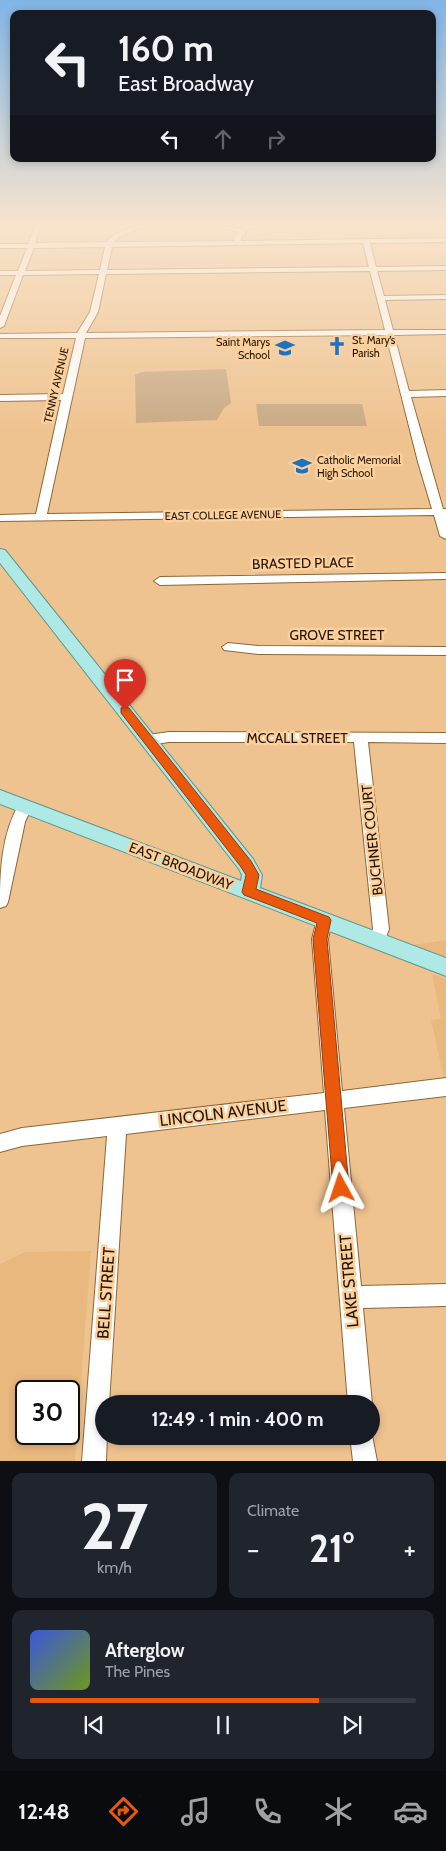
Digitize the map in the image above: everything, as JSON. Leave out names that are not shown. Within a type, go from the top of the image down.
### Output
[{"type":"main road","points":[[0,554],[246,864],[252,875],[249,892]]},
{"type":"main road","name":"EAST BROADWAY","points":[[0,797],[446,967]]},
{"type":"street","points":[[0,326],[13,293]]},
{"type":"street","name":"TENNY AVENUE","points":[[41,517],[42,503],[81,336],[94,312],[98,293]]},
{"type":"street","points":[[380,293],[405,394],[442,512],[446,536]]},
{"type":"street","points":[[381,298],[446,297]]},
{"type":"street","points":[[0,303],[9,303]]},
{"type":"street","points":[[0,336],[446,332]]},
{"type":"street","points":[[405,394],[446,393]]},
{"type":"street","points":[[0,398],[66,397]]},
{"type":"street","name":"EAST COLLEGE AVENUE","points":[[0,518],[442,512]]},
{"type":"street","name":"BRASTED PLACE","points":[[160,581],[446,576]]},
{"type":"street","name":"GROVE STREET","points":[[228,647],[259,650],[446,651]]},
{"type":"street","name":"MCCALL STREET","points":[[148,740],[169,737],[446,738]]},
{"type":"street","name":"BUCHNER COURT","points":[[361,738],[381,929],[377,941]]},
{"type":"street","points":[[0,902],[17,822],[24,806]]},
{"type":"street","name":"LAKE STREET","points":[[324,920],[320,939],[359,1395]]},
{"type":"street","name":"LINCOLN AVENUE","points":[[0,1142],[22,1137],[117,1125],[446,1087]]},
{"type":"street","name":"BELL STREET","points":[[94,1461],[117,1125]]},
{"type":"street","points":[[350,1297],[446,1295]]},
{"type":"street","points":[[363,1445],[364,1461]]},
{"type":"shaded area","points":[[226,369],[231,403],[224,408],[217,420],[136,423],[135,375],[142,372]]},
{"type":"shaded area","points":[[256,404],[362,404],[367,426],[259,426]]},
{"type":"shaded area","points":[[446,940],[446,958],[413,945]]},
{"type":"shaded area","points":[[432,974],[446,979],[446,1077],[444,1078],[431,1020],[441,1019]]},
{"type":"shaded area","points":[[91,1251],[80,1395],[80,1380],[15,1380],[15,1445],[76,1445],[75,1461],[0,1461],[0,1264],[25,1252]]},
{"type":"place","name":"St. Mary’s Parish","points":[[337,346]]},
{"type":"place","name":"Saint Marys School","points":[[285,348]]},
{"type":"place","name":"Catholic Memorial High School","points":[[302,466]]},
{"type":"route","points":[[125,710],[246,864],[252,875],[249,892],[324,920],[320,939],[341,1188]]}]
